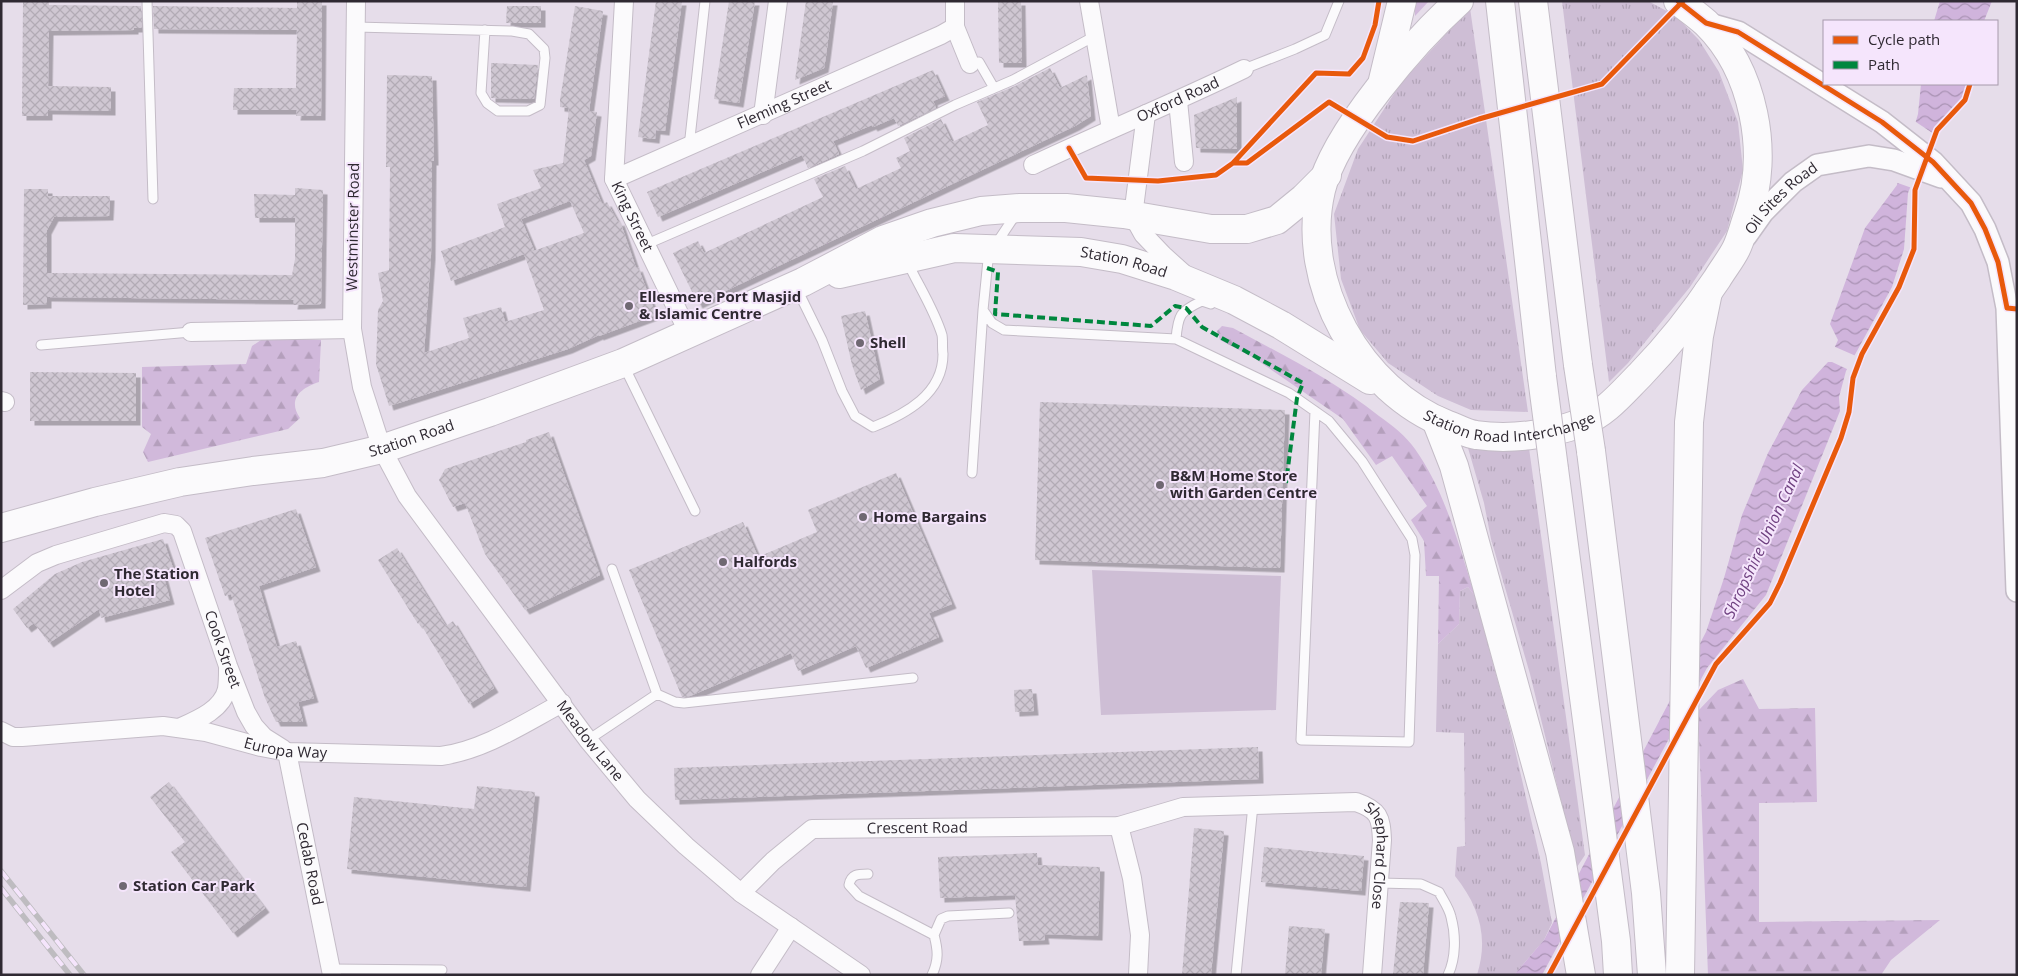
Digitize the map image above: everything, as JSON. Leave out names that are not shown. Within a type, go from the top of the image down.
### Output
[{"type":"main road","points":[[1382,86],[1402,1]]},
{"type":"main road","name":"Station Road Interchange","points":[[1460,1],[1426,34],[1382,86],[1334,156],[1321,188],[1316,221],[1319,261],[1339,325],[1376,376],[1412,406],[1436,420],[1474,435],[1517,436],[1544,433],[1582,423],[1602,411],[1618,398],[1674,339],[1708,292],[1736,248],[1752,204],[1758,170],[1755,121],[1743,81],[1726,50],[1706,23],[1678,1]]},
{"type":"main road","points":[[1500,1],[1542,377],[1616,941],[1618,975]]},
{"type":"main road","points":[[1535,12],[1578,365],[1622,690],[1646,893],[1652,975]]},
{"type":"main road","name":"Station Road","points":[[1,528],[95,502],[180,482],[253,471],[323,464],[382,449],[481,416],[623,363],[799,284],[883,240],[932,223],[981,211],[1020,208],[1066,208],[1134,216],[1211,229],[1247,229],[1277,220],[1304,198],[1327,175]]},
{"type":"main road","name":"Station Road","points":[[799,284],[954,248],[1081,252],[1122,259],[1176,276],[1234,300],[1281,325],[1412,406]]},
{"type":"main road","points":[[1680,975],[1689,422],[1699,336],[1708,292]]},
{"type":"main road","points":[[1436,420],[1454,466],[1560,852],[1581,975]]},
{"type":"street","name":"Westminster Road","points":[[356,1],[352,329],[362,387],[382,449]]},
{"type":"street","name":"King Street","points":[[624,1],[614,179],[689,334]]},
{"type":"street","points":[[763,115],[778,1]]},
{"type":"street","points":[[955,1],[955,27],[970,64]]},
{"type":"street","points":[[1033,165],[1111,128],[1089,1]]},
{"type":"street","name":"Oil Sites Road","points":[[1706,23],[1738,32],[1882,122],[1925,156],[1972,203],[1998,262],[2012,308],[2017,591]]},
{"type":"street","name":"Fleming Street","points":[[614,179],[763,115],[955,27]]},
{"type":"street","name":"Oxford Road","points":[[1111,128],[1178,101],[1244,69]]},
{"type":"street","points":[[1178,101],[1184,162]]},
{"type":"street","points":[[1146,114],[1134,216],[1143,234],[1163,255],[1196,284]]},
{"type":"street","name":"Oil Sites Road","points":[[1736,248],[1763,212],[1793,182],[1818,165],[1869,156],[1894,160],[1951,181]]},
{"type":"street","points":[[191,332],[352,329]]},
{"type":"street","name":"Meadow Lane","points":[[382,449],[407,496],[588,740],[637,799],[686,846],[741,893],[861,975]]},
{"type":"street","name":"Cook Street","points":[[4,584],[37,563],[56,555],[164,523],[176,525],[182,531],[228,666],[246,712],[254,726],[264,737],[287,752]]},
{"type":"street","points":[[179,728],[198,719],[218,704],[227,689],[228,666]]},
{"type":"street","name":"Europa Way","points":[[1,731],[13,737],[22,737],[152,726],[206,732],[261,748],[287,752],[441,756],[462,753],[483,744],[562,703]]},
{"type":"street","name":"Cedab Road","points":[[287,752],[331,972]]},
{"type":"street","name":"Shephard Close","points":[[1261,805],[1356,802],[1371,808],[1381,821],[1382,840],[1372,975]]},
{"type":"street","name":"Crescent Road","points":[[741,893],[773,861],[812,829],[1119,826],[1183,807],[1261,805]]},
{"type":"street","points":[[1119,826],[1132,878],[1140,935],[1138,975]]},
{"type":"street","points":[[760,975],[791,927]]},
{"type":"lane","points":[[147,1],[153,199]]},
{"type":"lane","points":[[689,146],[706,1]]},
{"type":"lane","points":[[1244,69],[1295,50],[1325,35],[1339,1]]},
{"type":"lane","points":[[356,27],[485,30],[512,31],[529,34],[544,49],[545,58],[540,105],[528,111],[498,111],[487,103],[481,93],[485,30]]},
{"type":"lane","points":[[647,244],[864,151],[1013,80],[1095,36]]},
{"type":"lane","points":[[970,64],[979,62],[994,88]]},
{"type":"lane","points":[[972,473],[982,310],[989,250],[1000,238],[1020,208]]},
{"type":"lane","points":[[799,284],[842,391],[855,416],[873,427],[899,417],[917,404],[933,386],[943,364],[942,336],[905,259]]},
{"type":"lane","points":[[1176,339],[1178,322],[1186,308],[1202,301],[1219,307]]},
{"type":"lane","points":[[982,310],[992,323],[1004,330],[1176,339],[1290,393],[1315,410],[1329,421],[1362,461],[1412,539],[1415,555],[1409,742],[1301,740],[1315,410]]},
{"type":"lane","points":[[1237,312],[1281,325]]},
{"type":"lane","points":[[41,345],[191,332]]},
{"type":"lane","points":[[623,363],[695,511]]},
{"type":"lane","points":[[612,569],[657,694],[675,702],[913,678]]},
{"type":"lane","points":[[588,740],[657,694]]},
{"type":"lane","points":[[1236,975],[1261,805]]},
{"type":"lane","points":[[868,874],[856,874],[850,879],[849,885],[853,891],[859,896],[934,935]]},
{"type":"lane","points":[[1379,883],[1421,884],[1439,892],[1451,916],[1454,943],[1451,968],[1448,975]]},
{"type":"lane","points":[[932,975],[938,960],[934,935],[941,919],[948,916],[1009,913]]},
{"type":"lane","points":[[331,972],[442,970]]},
{"type":"green space","points":[[1415,1],[1429,1],[1415,16]]},
{"type":"green space","points":[[1562,1],[1648,1],[1676,16],[1699,40],[1719,72],[1738,122],[1743,170],[1727,231],[1690,287],[1628,363],[1609,382]]},
{"type":"green space","points":[[1470,8],[1528,412],[1471,410],[1438,396],[1388,363],[1360,330],[1341,279],[1334,214],[1358,149],[1401,83]]},
{"type":"green space","points":[[1222,326],[1233,328],[1345,391],[1394,427],[1415,449],[1435,483],[1451,520],[1475,596],[1468,587],[1460,591],[1459,624],[1438,644],[1439,576],[1426,576],[1424,541],[1411,520],[1427,506],[1392,456],[1376,465],[1343,419],[1254,358],[1220,340],[1217,331]]},
{"type":"green space","points":[[264,338],[321,340],[319,382],[307,387],[298,395],[295,405],[300,418],[288,429],[148,462],[143,452],[151,434],[142,427],[142,367],[246,364],[252,346]]},
{"type":"green space","points":[[1468,448],[1503,450],[1529,448],[1585,855],[1577,867],[1530,674],[1491,539],[1484,503]]},
{"type":"green space","points":[[1092,570],[1281,576],[1276,710],[1101,715]]},
{"type":"green space","points":[[1468,587],[1475,596],[1509,723],[1541,863],[1552,923],[1544,940],[1514,975],[1477,975],[1482,948],[1480,922],[1476,910],[1455,876],[1457,847],[1465,846],[1464,733],[1436,732],[1438,644],[1459,624],[1460,591]]},
{"type":"green space","points":[[1743,679],[1759,709],[1815,708],[1817,802],[1759,803],[1759,922],[1940,920],[1891,960],[1881,975],[1708,975],[1698,711],[1718,690]]},
{"type":"water","points":[[1940,1],[1992,1],[1984,20],[1934,20]]},
{"type":"water","name":"Shropshire Union Canal","points":[[1921,85],[1966,85],[1962,97],[1934,127],[1908,193],[1904,249],[1892,287],[1846,371],[1839,397],[1840,411],[1766,595],[1707,668],[1542,975],[1514,975],[1544,940],[1706,632],[1742,515],[1768,453],[1802,390],[1828,362],[1838,340],[1830,324],[1865,228],[1897,185],[1918,114]]},
{"type":"pier","points":[[1913,120],[1934,134],[1912,188],[1895,182]]},
{"type":"pier","points":[[1833,346],[1856,356],[1849,370],[1832,362],[1824,362]]},
{"type":"building","points":[[23,1],[49,1],[49,5],[141,6],[142,28],[134,28],[134,30],[49,31],[48,86],[111,87],[111,111],[48,110],[48,116],[22,116]]},
{"type":"building","points":[[297,1],[322,1],[321,116],[296,116],[297,110],[233,110],[234,88],[296,88],[297,30],[154,29],[153,6],[297,8]]},
{"type":"building","points":[[656,1],[682,1],[665,131],[656,130],[655,139],[638,137]]},
{"type":"building","points":[[729,1],[755,1],[739,103],[714,99]]},
{"type":"building","points":[[806,1],[833,1],[826,56],[824,68],[795,80]]},
{"type":"building","points":[[998,1],[1021,1],[1022,63],[999,63]]},
{"type":"building","points":[[507,6],[541,6],[541,23],[506,23]]},
{"type":"building","points":[[575,6],[603,11],[589,111],[597,112],[591,156],[584,160],[602,204],[607,202],[618,222],[620,221],[636,268],[638,267],[656,315],[599,335],[568,349],[389,406],[376,364],[378,310],[383,301],[378,273],[389,270],[390,167],[386,167],[387,75],[432,76],[434,161],[432,161],[431,255],[424,353],[469,338],[463,318],[501,307],[505,322],[544,310],[524,254],[451,281],[441,251],[505,227],[497,204],[541,188],[533,170],[563,163],[569,108],[560,107]],"holes":[[[570,201],[584,233],[525,254],[534,250],[521,219]]]},
{"type":"building","points":[[491,63],[538,65],[534,99],[491,98]]},
{"type":"building","points":[[1050,68],[1060,88],[1087,75],[1091,116],[1075,126],[698,304],[673,253],[698,241],[704,253],[823,197],[814,179],[845,166],[856,189],[901,168],[896,158],[910,151],[904,138],[941,119],[952,142],[988,125],[977,102],[1015,86]]},
{"type":"building","points":[[933,70],[945,96],[933,101],[936,108],[898,126],[894,118],[833,141],[839,154],[808,168],[802,155],[658,217],[647,192]]},
{"type":"building","points":[[1237,97],[1237,149],[1196,148],[1194,115]]},
{"type":"building","points":[[295,188],[323,190],[321,304],[293,305],[294,300],[47,297],[47,304],[23,305],[24,189],[48,189],[48,196],[110,196],[109,216],[54,217],[47,230],[47,273],[292,275],[295,259],[295,218],[255,218],[254,194],[295,195]]},
{"type":"building","points":[[865,311],[880,379],[861,390],[852,365],[841,316]]},
{"type":"building","points":[[30,372],[136,373],[136,421],[30,421]]},
{"type":"building","name":"B&M Home Store with Garden Centre","points":[[1040,402],[1285,410],[1280,568],[1035,560]]},
{"type":"building","points":[[549,432],[600,575],[525,610],[485,554],[465,503],[453,507],[439,480],[445,469],[526,442],[526,440]]},
{"type":"building","points":[[896,473],[952,604],[929,613],[939,637],[866,668],[856,646],[798,671],[791,653],[690,696],[682,697],[629,570],[743,522],[758,557],[817,532],[808,510]]},
{"type":"building","points":[[296,509],[316,567],[259,586],[277,647],[296,641],[314,698],[298,702],[303,722],[276,722],[265,698],[231,594],[225,596],[205,538]]},
{"type":"building","name":"The Station Hotel","points":[[163,539],[173,568],[162,570],[170,600],[101,618],[99,609],[49,643],[34,623],[27,628],[13,609],[55,574],[82,562]]},
{"type":"building","points":[[397,548],[446,626],[453,621],[494,688],[469,704],[420,623],[418,624],[378,560]]},
{"type":"building","points":[[1032,689],[1034,711],[1015,712],[1014,690]]},
{"type":"building","points":[[1258,747],[1259,779],[675,800],[674,768]]},
{"type":"building","points":[[169,782],[265,908],[233,933],[171,852],[185,842],[150,797]]},
{"type":"building","points":[[477,786],[535,792],[526,887],[347,869],[354,797],[474,809]]},
{"type":"building","points":[[1194,828],[1224,831],[1211,975],[1182,975]]},
{"type":"building","points":[[1264,847],[1364,856],[1361,891],[1261,882]]},
{"type":"building","points":[[1037,853],[1038,865],[1100,867],[1098,936],[1044,934],[1045,940],[1019,941],[1015,895],[940,898],[938,857]]},
{"type":"building","points":[[1400,902],[1429,903],[1423,975],[1393,975]]},
{"type":"building","points":[[1289,926],[1325,929],[1321,975],[1285,975]]},
{"type":"railway","points":[[1,871],[84,975]]},
{"type":"railway","points":[[1,888],[70,975]]},
{"type":"marked path","points":[[987,268],[998,272],[995,314],[1151,326],[1175,306],[1186,308],[1202,327],[1303,383],[1297,398],[1286,483]]},
{"type":"cycle path","points":[[1069,148],[1086,178],[1158,181],[1216,175],[1233,163],[1316,73],[1349,74],[1363,58],[1375,25],[1379,1]]},
{"type":"cycle path","points":[[1678,1],[1706,23],[1738,32],[1882,122],[1933,162],[1971,203],[1985,229],[1998,262],[2007,308],[2017,309]]},
{"type":"cycle path","points":[[1233,163],[1247,163],[1329,102],[1387,137],[1413,141],[1479,119],[1602,84],[1683,1]]},
{"type":"cycle path","points":[[1549,975],[1716,664],[1770,603],[1780,583],[1841,438],[1849,412],[1853,378],[1862,354],[1899,287],[1914,249],[1915,190],[1937,130],[1965,100],[1970,85]]},
{"type":"place","name":"Ellesmere Port Masjid & Islamic Centre","points":[[629,306]]},
{"type":"place","name":"Shell","points":[[860,343]]},
{"type":"place","name":"B&M Home Store with Garden Centre","points":[[1160,485]]},
{"type":"place","name":"Home Bargains","points":[[863,517]]},
{"type":"place","name":"Halfords","points":[[723,562]]},
{"type":"place","name":"The Station Hotel","points":[[104,583]]},
{"type":"place","name":"Station Car Park","points":[[123,886]]}]
